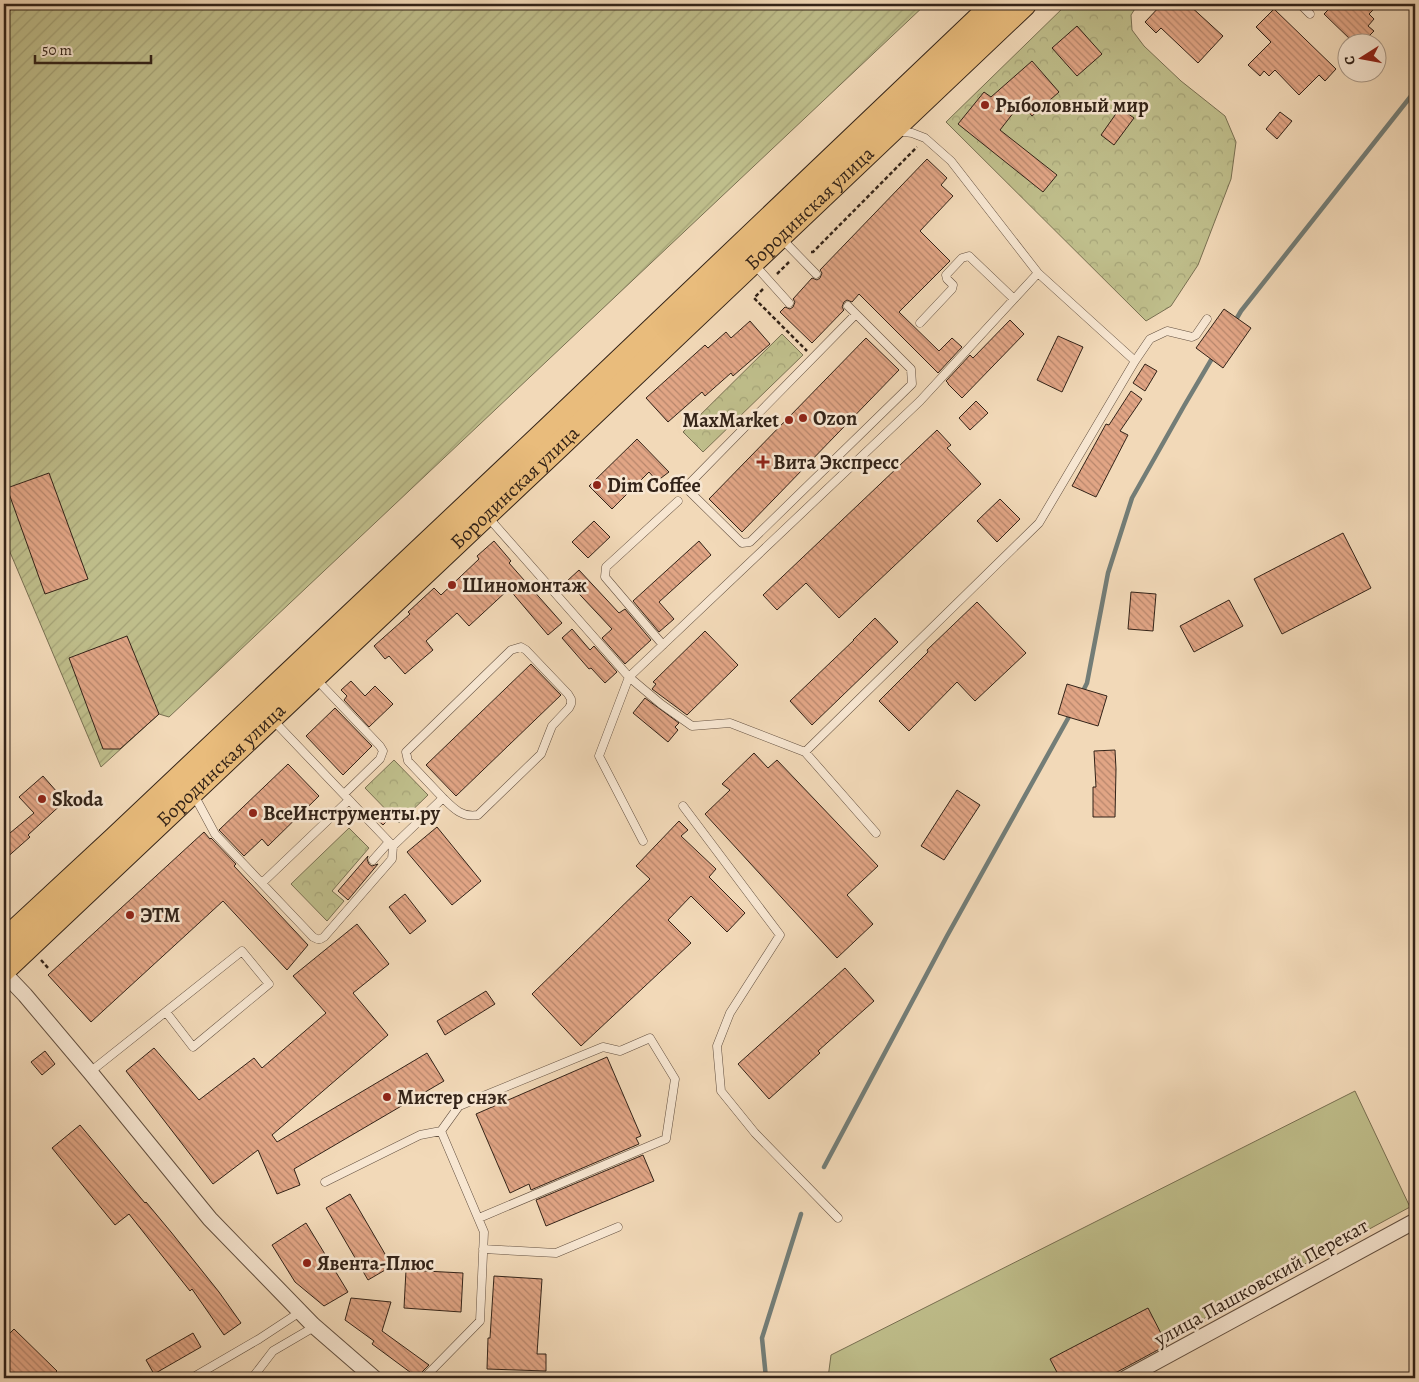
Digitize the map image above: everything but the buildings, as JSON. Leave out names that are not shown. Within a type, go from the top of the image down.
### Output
[{"type":"main road","name":"Бородинская улица","points":[[4,942],[534,443],[995,4]]},
{"type":"main road","name":"Бородинская улица","points":[[4,968],[1024,4]]},
{"type":"street","points":[[4,973],[90,1072],[210,1219],[314,1326],[374,1378]]},
{"type":"street","name":"улица Пашковский Перекат","points":[[1126,1378],[1415,1221]]},
{"type":"lane","points":[[1300,4],[1310,14]]},
{"type":"lane","points":[[892,130],[912,133],[925,138],[951,161],[1038,273],[1135,361]]},
{"type":"lane","points":[[779,237],[816,274]]},
{"type":"lane","points":[[920,323],[952,289],[953,285],[946,275],[962,258],[969,256],[1014,299]]},
{"type":"lane","points":[[752,263],[789,303]]},
{"type":"lane","points":[[643,840],[599,756],[629,677],[920,401],[1038,273]]},
{"type":"lane","points":[[848,306],[856,314],[910,369],[912,384],[750,542],[742,543],[689,491],[690,483],[856,314]]},
{"type":"lane","points":[[806,752],[1039,523],[1150,339],[1167,331],[1192,337],[1196,335],[1207,319]]},
{"type":"lane","points":[[663,645],[605,577],[606,567],[678,501]]},
{"type":"lane","points":[[486,514],[629,677],[661,704],[692,726],[730,724],[806,752],[876,833]]},
{"type":"lane","points":[[521,647],[568,694],[571,699],[569,708],[552,726],[541,754],[478,815],[471,816],[457,811],[443,798],[408,761],[406,752],[511,650],[521,647]]},
{"type":"lane","points":[[262,883],[346,797],[382,756],[383,751],[380,746],[314,676]]},
{"type":"lane","points":[[192,792],[215,834],[313,937],[318,940],[324,937],[392,859],[391,844],[270,718]]},
{"type":"lane","points":[[373,860],[443,798]]},
{"type":"lane","points":[[683,806],[780,935],[730,1013],[717,1046],[720,1091],[755,1133],[838,1218]]},
{"type":"lane","points":[[90,1072],[242,951],[268,984],[194,1047],[166,1012]]},
{"type":"lane","points":[[325,1182],[420,1135],[441,1132],[459,1106],[603,1047],[620,1050],[650,1038],[675,1079],[666,1139],[479,1218]]},
{"type":"lane","points":[[424,1378],[480,1320],[484,1232],[441,1132]]},
{"type":"lane","points":[[483,1249],[556,1253],[618,1227]]},
{"type":"lane","points":[[192,1378],[259,1339],[300,1312]]},
{"type":"lane","points":[[250,1378],[273,1351],[314,1326]]},
{"type":"path","points":[[813,357],[754,298],[796,254],[814,252],[925,138]]},
{"type":"green space","points":[[4,4],[926,4],[169,717],[159,714],[101,767],[4,538]]},
{"type":"green space","points":[[1067,4],[1138,4],[1131,15],[1132,30],[1144,46],[1181,81],[1225,116],[1236,142],[1231,179],[1198,265],[1171,306],[1146,321],[946,122]]},
{"type":"green space","points":[[782,334],[803,355],[703,452],[683,432]]},
{"type":"green space","points":[[394,760],[428,795],[399,823],[365,788]]},
{"type":"green space","points":[[349,828],[369,848],[332,891],[344,901],[327,921],[291,884]]},
{"type":"green space","points":[[1355,1091],[1410,1207],[1094,1378],[828,1378],[831,1355]]},
{"type":"waterway","points":[[1234,323],[1241,311],[1415,91]]},
{"type":"waterway","points":[[1082,693],[1087,683],[1108,573],[1132,498],[1214,355]]},
{"type":"waterway","points":[[824,1167],[947,936],[1071,713]]},
{"type":"waterway","points":[[766,1378],[762,1338],[801,1214]]},
{"type":"place","name":"Рыболовный мир","points":[[985,105]]},
{"type":"place","name":"Ozon","points":[[803,418]]},
{"type":"place","name":"MaxMarket","points":[[789,420]]},
{"type":"place","name":"Вита Экспресс","points":[[763,462]]},
{"type":"place","name":"Dim Coffee","points":[[597,485]]},
{"type":"place","name":"Шиномонтаж","points":[[452,585]]},
{"type":"place","name":"Skoda","points":[[42,799]]},
{"type":"place","name":"ВсеИнструменты.ру","points":[[253,813]]},
{"type":"place","name":"ЭТМ","points":[[130,915]]},
{"type":"place","name":"Мистер снэк","points":[[387,1097]]},
{"type":"place","name":"Явента-Плюс","points":[[307,1263]]}]
